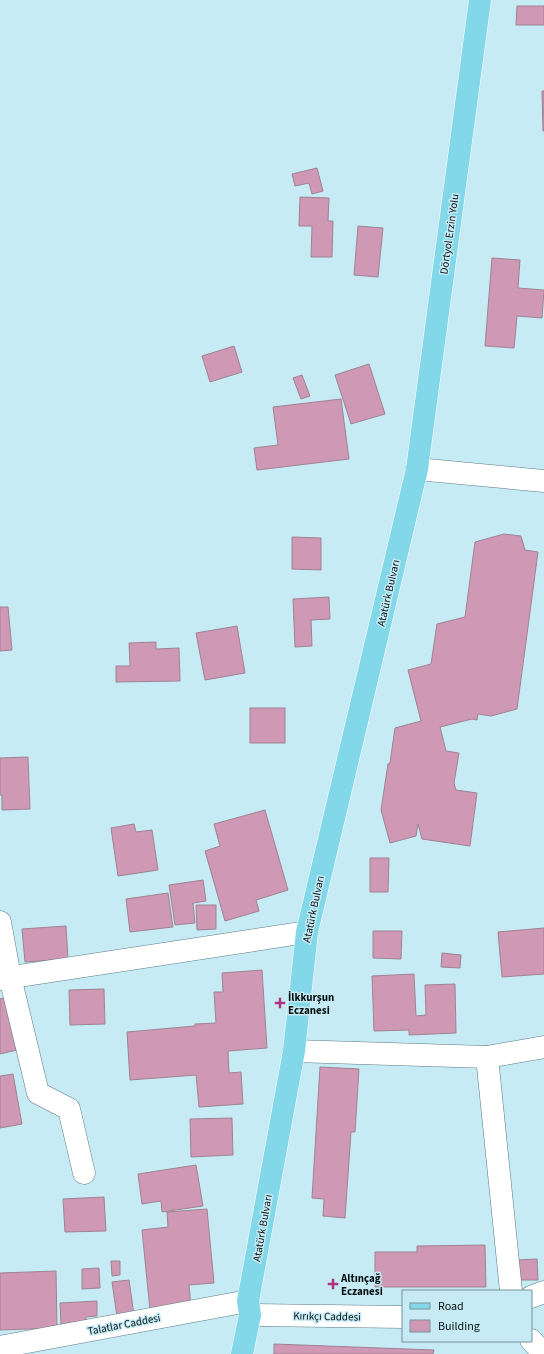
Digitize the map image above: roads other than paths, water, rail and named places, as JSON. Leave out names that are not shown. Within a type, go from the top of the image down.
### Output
[{"type":"main road","name":"Dörtyol Erzin Yolu","points":[[417,469],[480,0]]},
{"type":"main road","name":"Atatürk Bulvarı","points":[[242,1354],[294,1051],[307,932],[417,469]]},
{"type":"street","points":[[417,469],[544,481]]},
{"type":"street","points":[[0,922],[5,978],[38,1093],[69,1109],[84,1173]]},
{"type":"street","points":[[5,978],[307,932]]},
{"type":"street","points":[[294,1051],[487,1057],[544,1047]]},
{"type":"street","points":[[487,1057],[511,1290]]},
{"type":"street","points":[[532,1297],[544,1292]]},
{"type":"street","name":"Kırıkçı Caddesi","points":[[249,1308],[402,1317]]},
{"type":"street","name":"Talatlar Caddesi","points":[[0,1347],[249,1308]]},
{"type":"street","points":[[532,1341],[544,1354]]},
{"type":"place","name":"İlkkurşun Eczanesi","points":[[280,1003]]},
{"type":"place","name":"Altınçağ Eczanesi","points":[[333,1284]]}]
